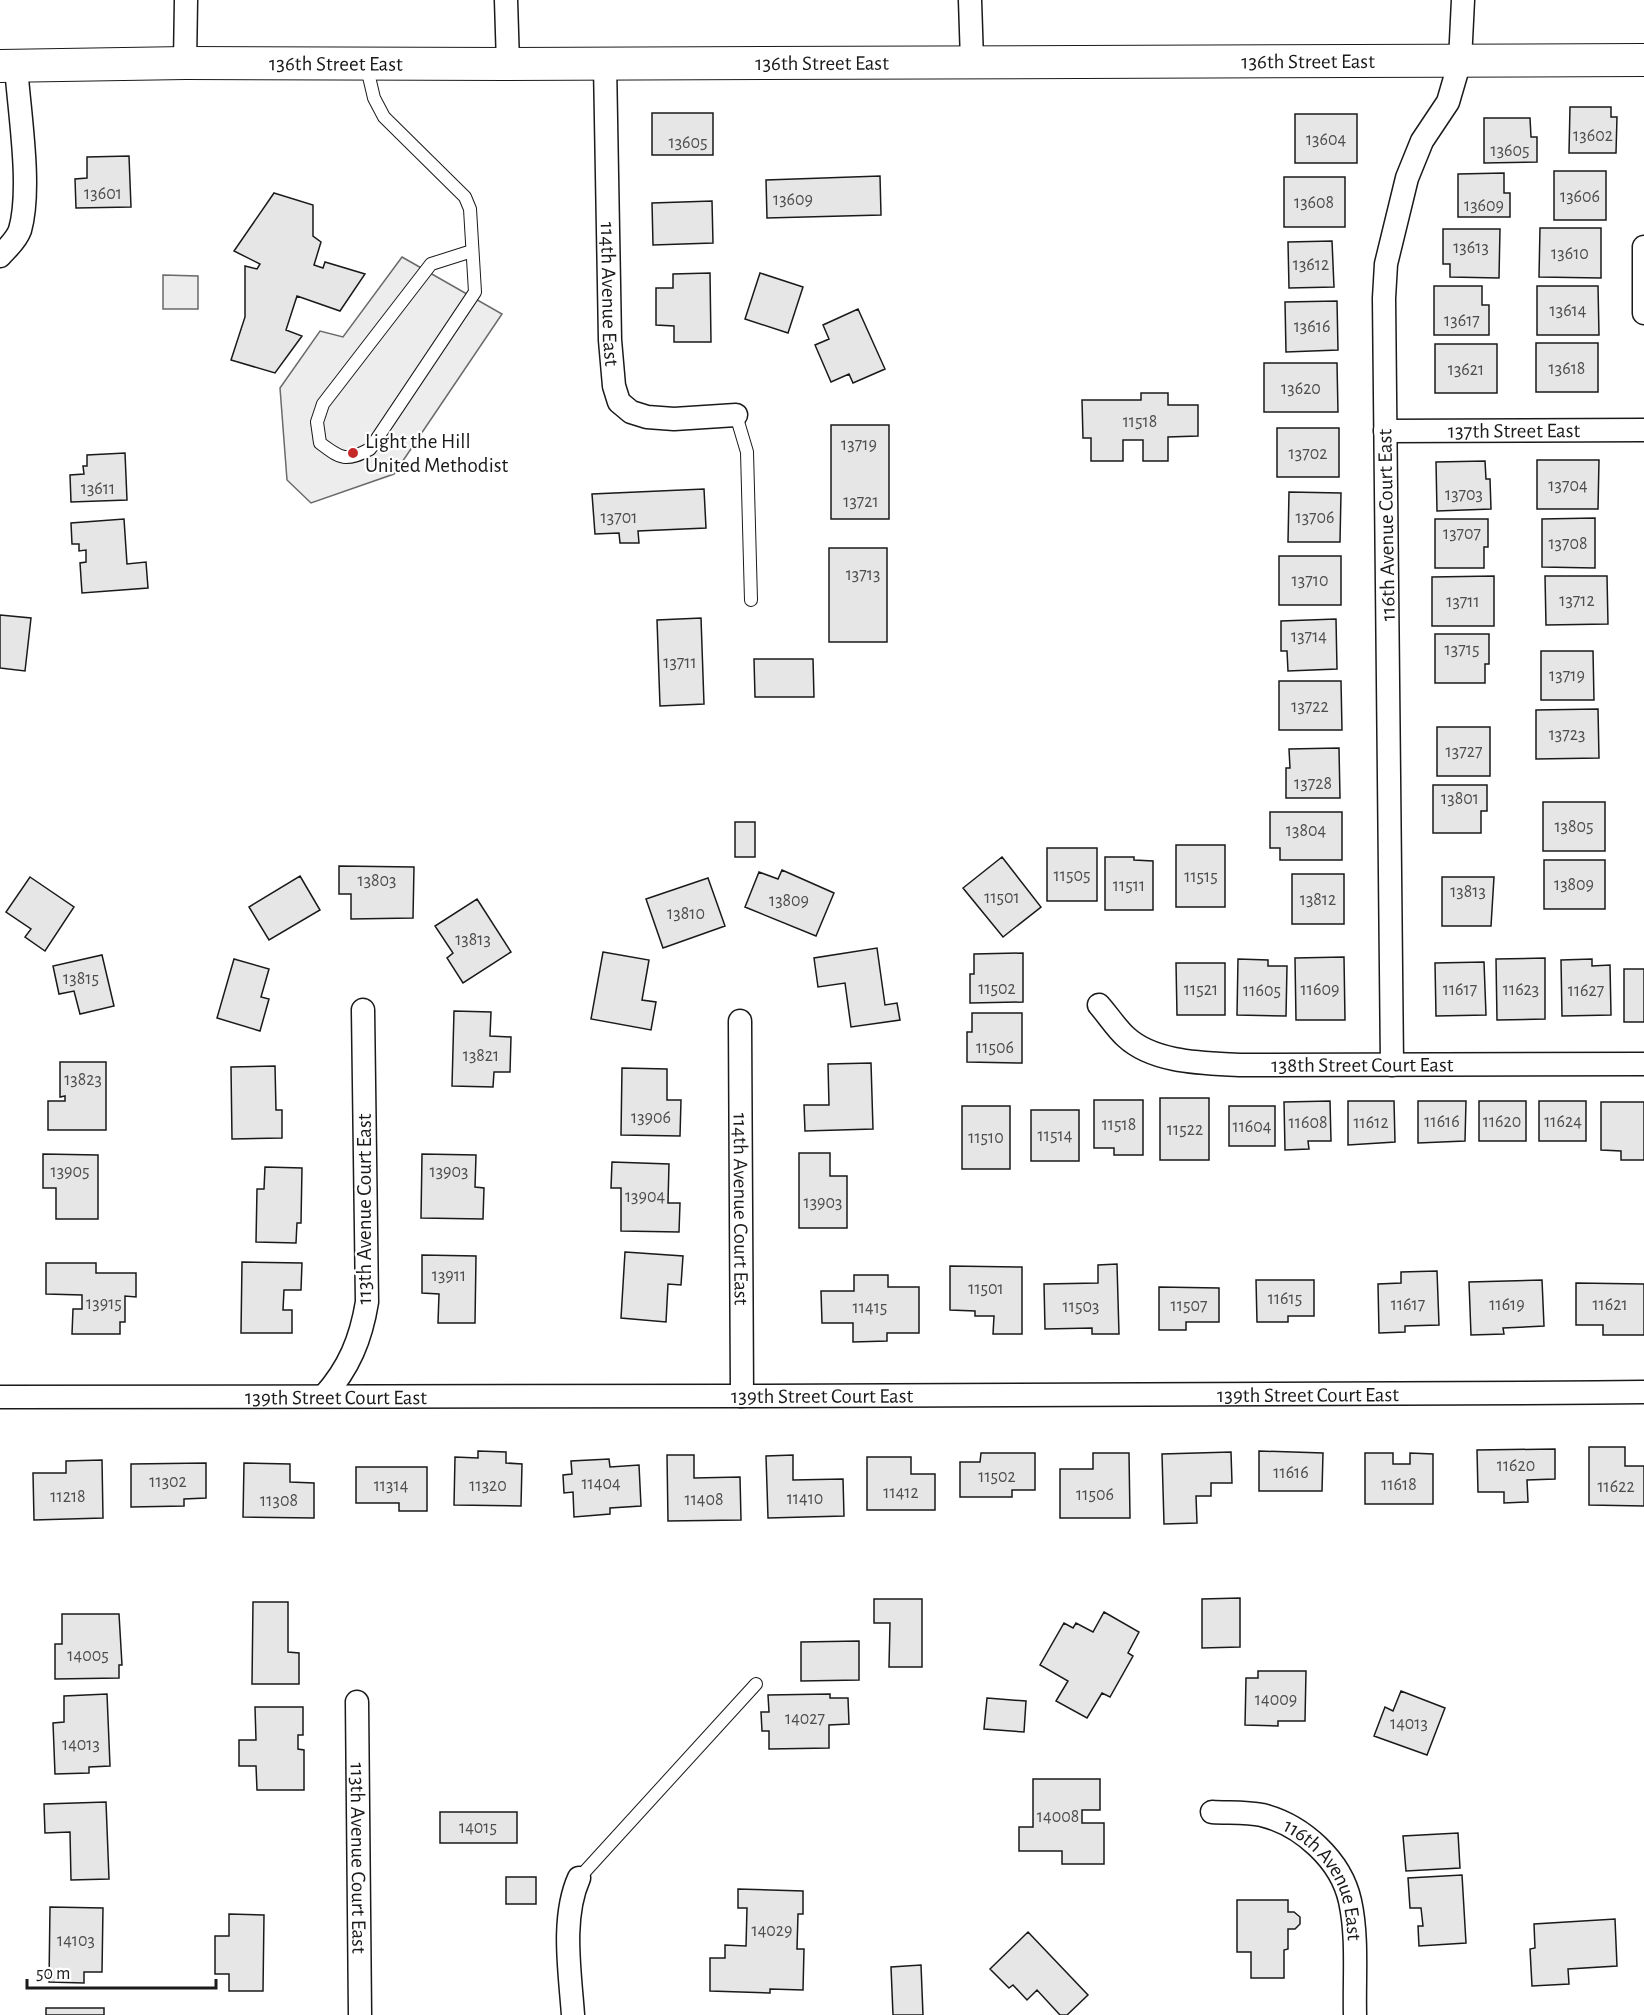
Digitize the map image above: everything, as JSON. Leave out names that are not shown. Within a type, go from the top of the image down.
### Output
[{"type":"street","points":[[185,63],[186,0]]},
{"type":"street","points":[[506,0],[508,64]]},
{"type":"street","points":[[970,0],[972,62]]},
{"type":"street","name":"116th Avenue Court East","points":[[1392,1065],[1384,298],[1388,253],[1407,178],[1422,141],[1448,102],[1460,61],[1463,0]]},
{"type":"street","name":"136th Street East","points":[[8,66],[185,63],[605,64],[1644,60]]},
{"type":"street","name":"114th Avenue East","points":[[605,64],[610,340],[614,386],[619,402],[631,412],[647,417],[674,419],[736,415]]},
{"type":"street","points":[[0,256],[20,231],[23,210],[24,176],[8,66]]},
{"type":"street","points":[[1644,247],[1644,313]]},
{"type":"street","name":"137th Street East","points":[[1385,431],[1644,430]]},
{"type":"street","name":"138th Street Court East","points":[[1099,1005],[1128,1038],[1156,1054],[1189,1061],[1239,1065],[1644,1064]]},
{"type":"street","name":"113th Avenue Court East","points":[[324,1396],[342,1375],[356,1347],[367,1302],[363,1010]]},
{"type":"street","name":"114th Avenue Court East","points":[[740,1021],[742,1396]]},
{"type":"street","name":"139th Street Court East","points":[[0,1397],[324,1396],[479,1399],[742,1396],[1349,1396],[1644,1392]]},
{"type":"street","name":"113th Avenue Court East","points":[[357,1702],[360,2015]]},
{"type":"street","name":"116th Avenue East","points":[[1212,1812],[1262,1815],[1298,1829],[1318,1847],[1337,1871],[1349,1898],[1353,1921],[1355,2015]]},
{"type":"street","points":[[573,2015],[569,1941],[573,1892],[579,1878]]},
{"type":"lane","points":[[366,64],[374,98],[384,117],[465,197],[470,209],[475,292],[370,449],[354,458],[338,457],[320,442],[317,422],[323,404],[431,264],[472,251]]},
{"type":"lane","points":[[736,415],[747,452],[751,600]]},
{"type":"lane","points":[[579,1878],[756,1684]]},
{"type":"shaded area","points":[[402,257],[502,314],[394,474],[311,503],[287,480],[280,388],[320,331],[343,337]]},
{"type":"shaded area","points":[[163,275],[198,276],[198,309],[163,309]]},
{"type":"building","points":[[1570,107],[1611,107],[1611,117],[1617,117],[1616,153],[1569,153]]},
{"type":"building","points":[[652,113],[713,113],[713,155],[652,155]]},
{"type":"building","points":[[1295,114],[1357,114],[1357,163],[1295,163]]},
{"type":"building","points":[[1484,118],[1530,118],[1531,137],[1537,137],[1537,162],[1484,163]]},
{"type":"building","points":[[129,156],[131,207],[76,208],[75,179],[87,178],[87,157]]},
{"type":"building","points":[[1554,171],[1606,171],[1606,220],[1554,220]]},
{"type":"building","points":[[1504,173],[1504,193],[1510,193],[1510,217],[1458,217],[1458,174]]},
{"type":"building","points":[[880,176],[881,215],[767,218],[766,180]]},
{"type":"building","points":[[1284,177],[1345,177],[1345,227],[1284,227]]},
{"type":"building","points":[[274,193],[313,205],[313,236],[321,242],[314,265],[323,268],[325,262],[365,274],[340,311],[297,296],[286,330],[302,336],[275,373],[231,360],[245,317],[245,266],[257,269],[260,264],[234,251]]},
{"type":"building","points":[[712,201],[713,243],[653,245],[652,203]]},
{"type":"building","points":[[1540,228],[1601,228],[1601,278],[1539,277]]},
{"type":"building","points":[[1443,229],[1500,229],[1499,278],[1450,277],[1450,264],[1443,264]]},
{"type":"building","points":[[1332,241],[1334,287],[1289,288],[1288,242]]},
{"type":"building","points":[[710,273],[711,342],[674,342],[674,326],[656,325],[656,288],[673,288],[673,274]]},
{"type":"building","points":[[760,273],[803,287],[788,333],[745,319]]},
{"type":"building","points":[[1434,286],[1482,286],[1482,305],[1489,305],[1489,335],[1434,335]]},
{"type":"building","points":[[1537,286],[1598,286],[1599,335],[1537,335]]},
{"type":"building","points":[[1337,301],[1338,350],[1286,352],[1285,302]]},
{"type":"building","points":[[858,309],[885,369],[853,383],[849,374],[831,382],[815,345],[829,339],[823,325]]},
{"type":"building","points":[[1536,343],[1598,343],[1598,392],[1536,392]]},
{"type":"building","points":[[1435,344],[1497,344],[1497,393],[1435,393]]},
{"type":"building","points":[[1264,363],[1337,363],[1338,412],[1264,412]]},
{"type":"building","points":[[1141,393],[1168,393],[1168,405],[1198,405],[1198,436],[1168,437],[1168,461],[1143,461],[1143,440],[1123,440],[1123,461],[1091,461],[1091,438],[1083,438],[1082,400],[1141,400]]},
{"type":"building","points":[[831,425],[889,425],[889,519],[831,519]]},
{"type":"building","points":[[1277,428],[1339,428],[1339,477],[1277,477]]},
{"type":"building","points":[[125,453],[127,500],[71,502],[70,475],[84,474],[83,466],[87,466],[87,455]]},
{"type":"building","points":[[1537,460],[1599,460],[1598,509],[1537,509]]},
{"type":"building","points":[[1485,461],[1486,479],[1490,479],[1491,509],[1437,511],[1436,462]]},
{"type":"building","points":[[704,489],[706,528],[638,531],[639,543],[620,543],[619,533],[595,534],[592,494]]},
{"type":"building","points":[[1289,492],[1341,493],[1340,542],[1288,542]]},
{"type":"building","points":[[1595,518],[1595,568],[1542,567],[1542,519]]},
{"type":"building","points":[[124,519],[127,564],[146,562],[148,588],[82,593],[80,563],[86,562],[86,550],[79,551],[79,544],[72,544],[71,523]]},
{"type":"building","points":[[1435,519],[1488,519],[1488,547],[1484,547],[1484,568],[1435,568]]},
{"type":"building","points":[[829,548],[887,548],[887,642],[829,642]]},
{"type":"building","points":[[1279,556],[1341,556],[1341,605],[1279,605]]},
{"type":"building","points":[[1494,576],[1494,626],[1432,626],[1432,577]]},
{"type":"building","points":[[1545,576],[1607,576],[1608,624],[1546,625]]},
{"type":"building","points":[[0,615],[31,618],[25,671],[0,668]]},
{"type":"building","points":[[701,618],[704,704],[660,706],[657,620]]},
{"type":"building","points":[[1336,619],[1337,669],[1288,671],[1287,651],[1281,651],[1281,621]]},
{"type":"building","points":[[1435,634],[1489,634],[1489,664],[1485,664],[1485,683],[1435,683]]},
{"type":"building","points":[[1541,651],[1593,651],[1594,700],[1541,700]]},
{"type":"building","points":[[754,659],[813,659],[814,697],[755,697]]},
{"type":"building","points":[[1279,681],[1341,681],[1342,730],[1279,730]]},
{"type":"building","points":[[1598,709],[1599,758],[1536,759],[1536,710]]},
{"type":"building","points":[[1437,727],[1490,727],[1490,776],[1437,776]]},
{"type":"building","points":[[1339,748],[1340,798],[1286,798],[1286,768],[1290,768],[1289,749]]},
{"type":"building","points":[[1433,785],[1487,785],[1487,811],[1481,811],[1481,833],[1433,833]]},
{"type":"building","points":[[1543,802],[1605,802],[1605,851],[1543,851]]},
{"type":"building","points":[[1270,812],[1342,812],[1342,860],[1280,860],[1280,848],[1270,848]]},
{"type":"building","points":[[735,822],[755,822],[755,857],[735,857]]},
{"type":"building","points":[[1176,845],[1225,845],[1225,907],[1176,907]]},
{"type":"building","points":[[1047,848],[1097,848],[1097,901],[1047,901]]},
{"type":"building","points":[[1002,857],[1041,907],[1003,937],[963,888]]},
{"type":"building","points":[[1105,857],[1134,857],[1134,860],[1153,861],[1153,910],[1105,910]]},
{"type":"building","points":[[1544,860],[1605,860],[1605,909],[1544,909]]},
{"type":"building","points":[[339,866],[414,867],[413,918],[351,919],[351,894],[339,894]]},
{"type":"building","points":[[782,870],[834,893],[816,936],[745,907],[759,872],[778,879]]},
{"type":"building","points":[[1292,874],[1344,874],[1344,924],[1292,924]]},
{"type":"building","points":[[300,876],[320,910],[269,940],[249,907]]},
{"type":"building","points":[[30,877],[74,907],[45,951],[25,937],[31,929],[6,912]]},
{"type":"building","points":[[1442,877],[1494,877],[1491,926],[1442,926]]},
{"type":"building","points":[[708,878],[725,926],[663,948],[646,899]]},
{"type":"building","points":[[477,899],[511,952],[463,983],[447,958],[453,953],[435,926]]},
{"type":"building","points":[[877,948],[885,1005],[897,1003],[900,1020],[851,1027],[845,983],[818,987],[814,958]]},
{"type":"building","points":[[603,952],[649,960],[642,1000],[656,1002],[651,1030],[591,1019]]},
{"type":"building","points":[[1023,953],[1023,1002],[970,1003],[970,974],[974,974],[974,954]]},
{"type":"building","points":[[102,955],[114,1006],[80,1014],[74,991],[59,994],[53,966]]},
{"type":"building","points":[[1344,957],[1345,1020],[1296,1020],[1295,958]]},
{"type":"building","points":[[1545,958],[1545,1019],[1497,1020],[1496,959]]},
{"type":"building","points":[[234,959],[269,969],[261,997],[269,999],[260,1031],[217,1018]]},
{"type":"building","points":[[1238,959],[1268,960],[1268,966],[1287,966],[1286,1016],[1237,1015]]},
{"type":"building","points":[[1592,959],[1592,966],[1610,965],[1611,1015],[1562,1016],[1561,960]]},
{"type":"building","points":[[1484,962],[1486,1015],[1436,1016],[1435,963]]},
{"type":"building","points":[[1176,963],[1225,963],[1225,1015],[1177,1015]]},
{"type":"building","points":[[1624,969],[1644,969],[1644,1022],[1624,1022]]},
{"type":"building","points":[[454,1011],[491,1012],[490,1036],[511,1037],[510,1072],[494,1072],[493,1087],[452,1086]]},
{"type":"building","points":[[972,1013],[1022,1013],[1022,1063],[967,1062],[967,1032],[972,1032]]},
{"type":"building","points":[[60,1062],[106,1062],[106,1130],[48,1130],[48,1101],[65,1101],[65,1096],[60,1097]]},
{"type":"building","points":[[871,1063],[873,1129],[805,1131],[804,1105],[829,1105],[828,1064]]},
{"type":"building","points":[[275,1066],[276,1110],[282,1110],[282,1138],[232,1139],[231,1067]]},
{"type":"building","points":[[622,1068],[667,1069],[667,1100],[681,1100],[680,1136],[621,1135]]},
{"type":"building","points":[[1160,1098],[1209,1098],[1209,1160],[1160,1160]]},
{"type":"building","points":[[1094,1100],[1143,1100],[1143,1155],[1114,1155],[1114,1148],[1094,1148]]},
{"type":"building","points":[[1330,1101],[1331,1141],[1308,1141],[1309,1149],[1285,1150],[1284,1102]]},
{"type":"building","points":[[1348,1101],[1394,1101],[1395,1142],[1348,1145]]},
{"type":"building","points":[[1418,1101],[1466,1101],[1465,1141],[1418,1143]]},
{"type":"building","points":[[1479,1101],[1526,1101],[1526,1141],[1479,1141]]},
{"type":"building","points":[[1539,1101],[1586,1101],[1586,1141],[1539,1141]]},
{"type":"building","points":[[1601,1102],[1644,1102],[1644,1160],[1621,1160],[1621,1151],[1601,1150]]},
{"type":"building","points":[[962,1106],[1010,1106],[1010,1169],[962,1169]]},
{"type":"building","points":[[1229,1106],[1275,1106],[1275,1146],[1229,1146]]},
{"type":"building","points":[[1031,1110],[1079,1110],[1079,1161],[1031,1161]]},
{"type":"building","points":[[799,1153],[830,1153],[830,1176],[847,1176],[847,1228],[799,1228]]},
{"type":"building","points":[[43,1154],[98,1155],[98,1219],[56,1219],[56,1188],[43,1188]]},
{"type":"building","points":[[422,1154],[476,1155],[475,1187],[484,1188],[483,1219],[421,1218]]},
{"type":"building","points":[[612,1162],[669,1164],[668,1203],[680,1203],[679,1232],[621,1231],[621,1188],[611,1188]]},
{"type":"building","points":[[265,1167],[302,1168],[301,1223],[297,1223],[296,1243],[256,1242],[257,1189],[264,1189]]},
{"type":"building","points":[[625,1252],[683,1256],[681,1285],[668,1284],[666,1322],[621,1318]]},
{"type":"building","points":[[422,1255],[476,1256],[475,1323],[438,1323],[439,1294],[422,1293]]},
{"type":"building","points":[[242,1262],[302,1263],[301,1290],[284,1290],[283,1310],[292,1310],[292,1333],[241,1333]]},
{"type":"building","points":[[46,1263],[96,1263],[96,1273],[136,1273],[136,1297],[125,1296],[125,1322],[120,1322],[120,1334],[72,1334],[73,1309],[82,1309],[82,1295],[46,1294]]},
{"type":"building","points":[[1117,1264],[1119,1334],[1092,1334],[1092,1328],[1045,1329],[1044,1284],[1098,1283],[1098,1265]]},
{"type":"building","points":[[950,1266],[1022,1267],[1022,1334],[993,1334],[994,1316],[975,1316],[975,1311],[950,1310]]},
{"type":"building","points":[[1437,1271],[1439,1325],[1405,1326],[1405,1332],[1379,1333],[1378,1284],[1401,1283],[1401,1272]]},
{"type":"building","points":[[854,1275],[888,1275],[888,1287],[919,1287],[919,1333],[887,1333],[887,1341],[853,1342],[853,1323],[822,1323],[821,1291],[854,1291]]},
{"type":"building","points":[[1256,1280],[1314,1280],[1314,1316],[1288,1316],[1288,1322],[1257,1322]]},
{"type":"building","points":[[1542,1280],[1544,1326],[1503,1328],[1504,1334],[1471,1335],[1469,1282]]},
{"type":"building","points":[[1576,1283],[1644,1284],[1644,1335],[1603,1335],[1603,1325],[1576,1325]]},
{"type":"building","points":[[1159,1287],[1219,1288],[1219,1322],[1186,1322],[1186,1330],[1159,1330]]},
{"type":"building","points":[[1589,1447],[1625,1447],[1625,1466],[1644,1466],[1644,1506],[1589,1505]]},
{"type":"building","points":[[1555,1449],[1555,1479],[1527,1480],[1528,1502],[1504,1503],[1504,1492],[1478,1492],[1477,1450]]},
{"type":"building","points":[[478,1451],[506,1452],[506,1463],[522,1464],[521,1506],[454,1505],[455,1457],[478,1458]]},
{"type":"building","points":[[1259,1451],[1323,1453],[1322,1491],[1259,1491]]},
{"type":"building","points":[[1231,1452],[1232,1483],[1211,1483],[1211,1496],[1196,1496],[1197,1523],[1164,1524],[1162,1454]]},
{"type":"building","points":[[981,1453],[1035,1453],[1035,1490],[1012,1490],[1012,1497],[960,1497],[960,1462],[980,1462]]},
{"type":"building","points":[[1093,1453],[1129,1453],[1130,1518],[1060,1518],[1060,1469],[1093,1469]]},
{"type":"building","points":[[1365,1453],[1393,1453],[1393,1464],[1410,1464],[1410,1453],[1433,1454],[1433,1504],[1365,1504]]},
{"type":"building","points":[[667,1455],[694,1455],[694,1478],[740,1477],[741,1520],[668,1521]]},
{"type":"building","points":[[793,1455],[793,1480],[843,1479],[844,1516],[768,1518],[766,1456]]},
{"type":"building","points":[[867,1457],[911,1457],[911,1474],[935,1474],[935,1510],[867,1510]]},
{"type":"building","points":[[609,1459],[610,1467],[639,1465],[641,1506],[610,1508],[610,1514],[574,1517],[573,1492],[564,1493],[563,1475],[572,1474],[571,1461]]},
{"type":"building","points":[[102,1460],[103,1518],[34,1520],[33,1473],[66,1473],[66,1461]]},
{"type":"building","points":[[206,1463],[206,1498],[184,1499],[184,1506],[131,1507],[131,1464]]},
{"type":"building","points":[[244,1463],[290,1464],[290,1482],[314,1483],[314,1518],[243,1517]]},
{"type":"building","points":[[356,1467],[427,1467],[427,1511],[399,1511],[399,1503],[356,1503]]},
{"type":"building","points":[[1240,1598],[1240,1647],[1202,1648],[1202,1599]]},
{"type":"building","points":[[874,1599],[922,1599],[922,1667],[889,1667],[890,1623],[874,1623]]},
{"type":"building","points":[[253,1602],[288,1602],[288,1652],[299,1653],[299,1684],[252,1684]]},
{"type":"building","points":[[1104,1612],[1139,1632],[1128,1653],[1133,1656],[1110,1697],[1102,1693],[1087,1718],[1056,1701],[1068,1681],[1040,1665],[1064,1623],[1073,1628],[1076,1623],[1093,1632]]},
{"type":"building","points":[[62,1614],[119,1614],[122,1665],[119,1665],[119,1678],[55,1679],[55,1644],[62,1644]]},
{"type":"building","points":[[859,1641],[859,1680],[801,1681],[801,1642]]},
{"type":"building","points":[[1258,1671],[1306,1671],[1305,1721],[1278,1721],[1278,1726],[1245,1725],[1246,1678],[1258,1678]]},
{"type":"building","points":[[1401,1691],[1445,1708],[1427,1755],[1374,1736],[1385,1707],[1393,1711]]},
{"type":"building","points":[[107,1694],[110,1766],[89,1767],[89,1773],[55,1774],[53,1723],[64,1722],[64,1696]]},
{"type":"building","points":[[830,1694],[830,1698],[848,1698],[849,1724],[829,1725],[829,1748],[769,1749],[769,1731],[762,1731],[761,1712],[769,1712],[768,1695]]},
{"type":"building","points":[[987,1698],[1026,1701],[1024,1732],[984,1729]]},
{"type":"building","points":[[255,1707],[303,1707],[303,1735],[298,1735],[298,1749],[304,1750],[304,1790],[257,1790],[256,1766],[239,1766],[239,1740],[256,1740]]},
{"type":"building","points":[[1033,1779],[1100,1779],[1100,1810],[1082,1810],[1082,1823],[1104,1823],[1104,1864],[1062,1864],[1062,1851],[1019,1851],[1019,1827],[1033,1827]]},
{"type":"building","points":[[106,1802],[109,1879],[71,1880],[70,1832],[45,1833],[44,1804]]},
{"type":"building","points":[[440,1812],[517,1812],[517,1843],[440,1843]]},
{"type":"building","points":[[1458,1833],[1460,1868],[1406,1871],[1403,1836]]},
{"type":"building","points":[[1462,1875],[1466,1943],[1419,1946],[1418,1926],[1423,1926],[1421,1908],[1410,1908],[1408,1878]]},
{"type":"building","points":[[506,1877],[536,1877],[536,1904],[506,1904]]},
{"type":"building","points":[[738,1889],[803,1891],[803,1914],[798,1914],[797,1949],[804,1949],[803,1990],[770,1989],[770,1993],[710,1991],[710,1958],[725,1958],[725,1945],[746,1946],[747,1908],[738,1908]]},
{"type":"building","points":[[1237,1900],[1288,1900],[1288,1912],[1294,1912],[1300,1917],[1300,1924],[1295,1929],[1288,1929],[1288,1949],[1284,1950],[1284,1978],[1251,1978],[1251,1952],[1237,1952]]},
{"type":"building","points":[[50,1907],[103,1908],[102,1972],[84,1972],[84,1983],[49,1982]]},
{"type":"building","points":[[229,1914],[264,1915],[263,1991],[229,1991],[229,1974],[215,1974],[215,1936],[229,1936]]},
{"type":"building","points":[[1615,1919],[1617,1966],[1568,1969],[1569,1984],[1532,1986],[1530,1949],[1535,1948],[1534,1924]]},
{"type":"building","points":[[1028,1932],[1088,1995],[1067,2015],[1060,2015],[1037,1990],[1027,2000],[1013,1985],[1009,1988],[990,1969]]},
{"type":"building","points":[[921,1965],[923,2015],[893,2015],[891,1967]]},
{"type":"building","points":[[46,2008],[104,2008],[104,2015],[46,2015]]},
{"type":"place","name":"Light the Hill United Methodist","points":[[353,453]]}]
